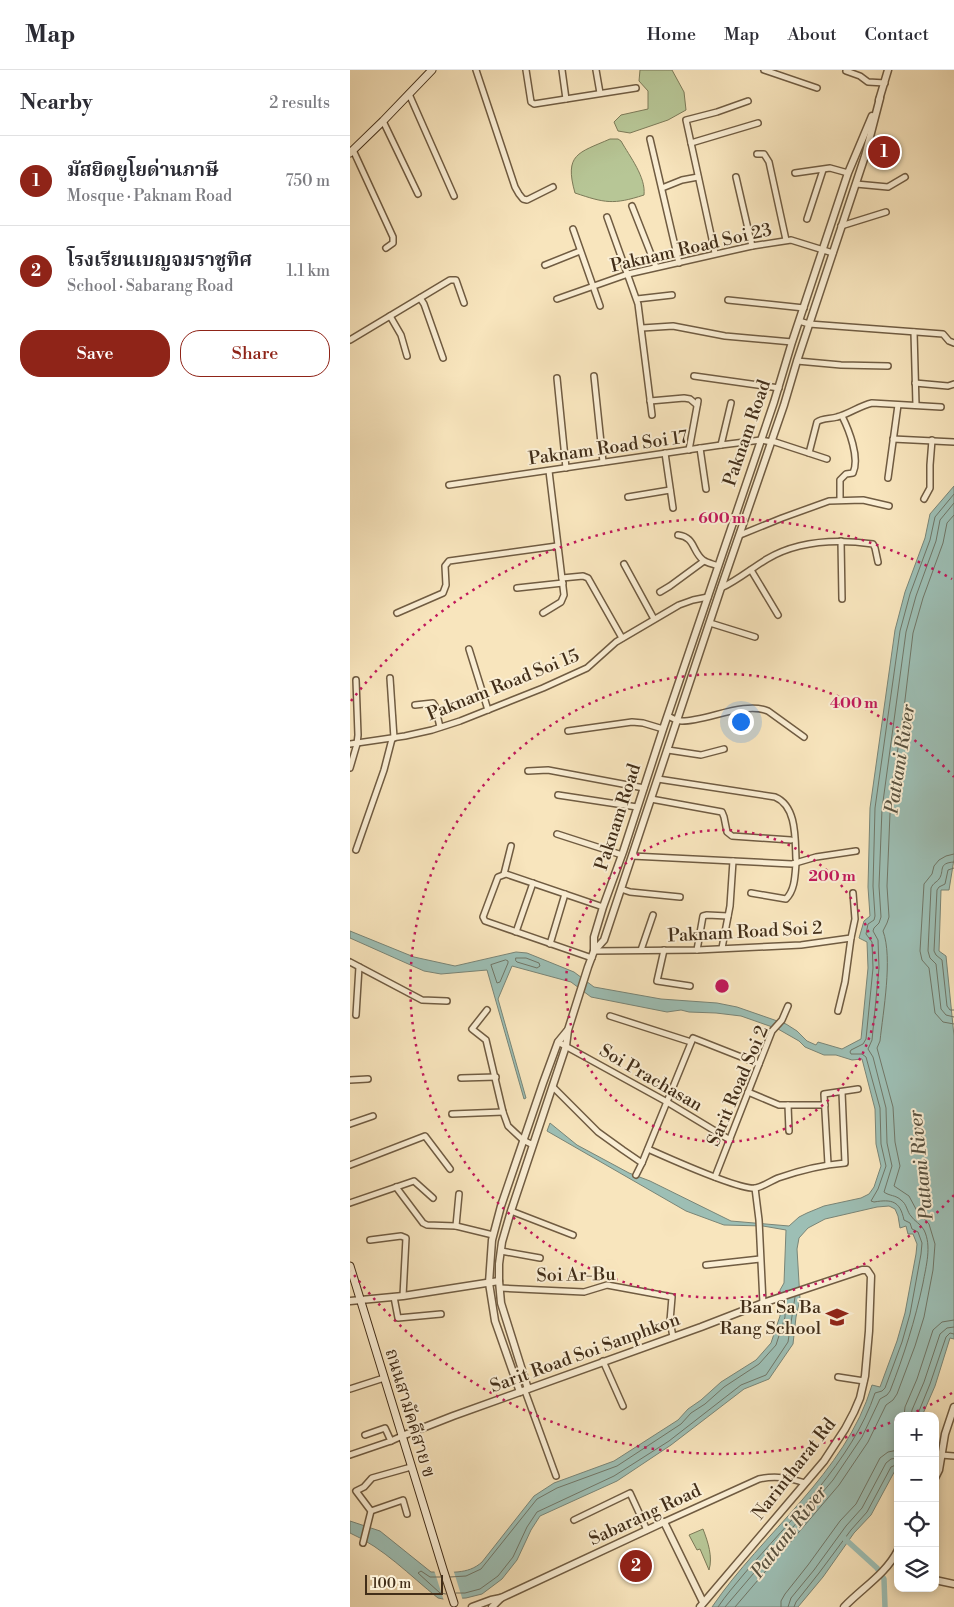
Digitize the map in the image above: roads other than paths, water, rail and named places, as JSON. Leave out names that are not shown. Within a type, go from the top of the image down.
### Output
[{"type":"main road","points":[[352,151],[383,122],[432,70]]},
{"type":"main road","name":"ถนนสามัคคีสาย ข","points":[[350,1266],[455,1605]]},
{"type":"street","points":[[476,70],[522,199],[527,200],[553,187]]},
{"type":"street","points":[[526,70],[532,104],[636,88]]},
{"type":"street","points":[[562,70],[566,99]]},
{"type":"street","points":[[596,70],[600,93]]},
{"type":"street","points":[[764,70],[817,88]]},
{"type":"street","name":"Paknam Road","points":[[524,1391],[501,1303],[499,1285],[502,1242],[566,1046],[568,1030],[577,999],[593,955],[604,940],[772,441],[865,156],[888,70]]},
{"type":"street","points":[[846,71],[860,76],[868,82],[885,83]]},
{"type":"street","points":[[410,94],[454,196]]},
{"type":"street","name":"Paknam Road","points":[[593,955],[594,937],[603,907],[761,440],[848,173],[880,98]]},
{"type":"street","points":[[715,253],[686,122],[687,119],[717,112],[748,101]]},
{"type":"street","points":[[383,122],[418,194]]},
{"type":"street","points":[[691,143],[758,122]]},
{"type":"street","points":[[650,139],[680,263]]},
{"type":"street","points":[[352,151],[393,237],[393,243],[386,248]]},
{"type":"street","points":[[757,154],[764,154],[769,162],[786,240]]},
{"type":"street","points":[[795,173],[837,169],[848,173]]},
{"type":"street","points":[[807,219],[823,170]]},
{"type":"street","points":[[662,188],[682,180],[698,177]]},
{"type":"street","points":[[736,177],[752,246]]},
{"type":"street","points":[[856,184],[888,187],[905,177]]},
{"type":"street","points":[[632,206],[656,267]]},
{"type":"street","points":[[842,226],[886,212]]},
{"type":"street","points":[[608,217],[637,299],[652,415]]},
{"type":"street","points":[[573,229],[600,306]]},
{"type":"street","name":"Paknam Road Soi 23","points":[[557,299],[628,274],[680,263],[715,253],[786,240],[833,253]]},
{"type":"street","points":[[545,265],[580,251]]},
{"type":"street","points":[[350,340],[442,283],[455,279],[464,303]]},
{"type":"street","points":[[637,299],[672,295]]},
{"type":"street","points":[[420,298],[424,304],[443,358]]},
{"type":"street","points":[[728,300],[804,308]]},
{"type":"street","points":[[390,316],[401,335],[407,356]]},
{"type":"street","points":[[799,321],[809,324],[943,334],[948,341],[954,343]]},
{"type":"street","points":[[642,328],[673,326],[725,336],[792,342]]},
{"type":"street","points":[[914,332],[916,405]]},
{"type":"street","points":[[797,361],[841,365],[888,366]]},
{"type":"street","points":[[594,376],[603,462]]},
{"type":"street","points":[[694,376],[778,388]]},
{"type":"street","points":[[557,378],[566,468]]},
{"type":"street","points":[[915,383],[948,386],[954,384]]},
{"type":"street","points":[[650,401],[688,398],[697,403],[689,450]]},
{"type":"street","points":[[721,445],[730,403]]},
{"type":"street","points":[[809,453],[817,422],[820,420],[842,416],[872,403],[941,407]]},
{"type":"street","points":[[888,478],[898,405]]},
{"type":"street","points":[[840,500],[840,480],[852,473],[855,468],[849,431],[842,416]]},
{"type":"street","points":[[893,439],[954,442]]},
{"type":"street","name":"Paknam Road Soi 17","points":[[449,485],[761,440],[772,441],[827,458]]},
{"type":"street","points":[[924,499],[930,488],[932,440]]},
{"type":"street","points":[[700,448],[706,489]]},
{"type":"street","points":[[665,453],[673,508]]},
{"type":"street","points":[[543,613],[563,600],[564,594],[549,471]]},
{"type":"street","points":[[628,497],[670,490]]},
{"type":"street","points":[[740,535],[829,501],[863,500],[889,506]]},
{"type":"street","points":[[678,535],[690,540],[704,561]]},
{"type":"street","points":[[841,541],[842,599]]},
{"type":"street","points":[[721,588],[776,554],[796,546],[841,541],[873,544],[878,562]]},
{"type":"street","points":[[398,613],[444,594],[446,585],[445,566],[450,561],[558,546]]},
{"type":"street","points":[[660,592],[704,561],[730,562]]},
{"type":"street","points":[[624,564],[654,619]]},
{"type":"street","points":[[751,570],[778,615]]},
{"type":"street","points":[[517,588],[583,576],[588,578],[622,638]]},
{"type":"street","name":"Paknam Road Soi 15","points":[[350,744],[393,738],[440,727],[488,710],[580,672],[592,664],[612,644],[654,619],[686,602],[708,597]]},
{"type":"street","points":[[710,622],[754,636]]},
{"type":"street","points":[[469,650],[488,710]]},
{"type":"street","points":[[356,850],[393,738],[390,678]]},
{"type":"street","points":[[350,768],[357,744],[356,680]]},
{"type":"street","points":[[415,705],[433,703],[440,727]]},
{"type":"street","points":[[668,716],[685,721],[759,708],[768,710],[804,737]]},
{"type":"street","points":[[568,731],[632,722],[663,729]]},
{"type":"street","points":[[668,750],[701,755],[724,749]]},
{"type":"street","points":[[651,767],[661,770]]},
{"type":"street","points":[[528,771],[548,770],[644,788]]},
{"type":"street","points":[[658,779],[772,797],[780,800],[787,808],[793,822],[796,861],[794,884],[786,899],[751,893]]},
{"type":"street","points":[[558,795],[637,807]]},
{"type":"street","points":[[651,799],[722,812],[730,835],[791,840]]},
{"type":"street","points":[[557,834],[622,855]]},
{"type":"street","points":[[511,846],[504,874],[510,874],[603,907]]},
{"type":"street","points":[[632,856],[733,861],[796,861],[856,851]]},
{"type":"street","points":[[722,948],[728,916],[733,861]]},
{"type":"street","name":"Paknam Road Soi 2","points":[[504,874],[498,877],[483,918],[485,921],[550,944],[593,955],[641,950],[697,950],[801,945],[851,938]]},
{"type":"street","points":[[516,932],[533,882]]},
{"type":"street","points":[[621,889],[630,892],[680,897]]},
{"type":"street","points":[[838,1011],[845,982],[855,919],[854,893]]},
{"type":"street","points":[[550,944],[565,894]]},
{"type":"street","points":[[641,950],[653,915]]},
{"type":"street","points":[[697,950],[703,916],[728,916]]},
{"type":"street","points":[[664,950],[657,981],[690,986]]},
{"type":"street","points":[[350,962],[422,1000],[447,1001]]},
{"type":"street","points":[[356,1015],[359,967]]},
{"type":"street","name":"Sarit Road Soi 2","points":[[715,1177],[772,1030],[782,1020],[788,1006]]},
{"type":"street","points":[[487,1010],[472,1029],[486,1040],[508,1126],[523,1140],[533,1145]]},
{"type":"street","points":[[610,1016],[692,1040],[759,1064]]},
{"type":"street","name":"Paknam Road","points":[[524,1391],[495,1321],[489,1283],[489,1263],[493,1235],[523,1140],[558,1042],[568,1030]]},
{"type":"street","points":[[636,1175],[692,1040]]},
{"type":"street","name":"Soi Prachasan","points":[[558,1042],[667,1102],[730,1140]]},
{"type":"street","points":[[461,1078],[496,1077]]},
{"type":"street","points":[[350,1080],[368,1079]]},
{"type":"street","points":[[553,1086],[598,1132],[642,1163]]},
{"type":"street","points":[[828,1164],[824,1094],[858,1089]]},
{"type":"street","points":[[748,1092],[779,1105],[825,1105]]},
{"type":"street","points":[[648,1149],[715,1177],[749,1188],[755,1188],[812,1167],[845,1163],[842,1092]]},
{"type":"street","points":[[788,1105],[789,1131]]},
{"type":"street","points":[[452,1114],[503,1112]]},
{"type":"street","points":[[350,1124],[374,1116]]},
{"type":"street","points":[[350,1165],[425,1136],[450,1169]]},
{"type":"street","points":[[350,1203],[414,1181],[433,1198]]},
{"type":"street","points":[[396,1187],[423,1223],[427,1225],[456,1226],[493,1235]]},
{"type":"street","points":[[755,1188],[759,1220],[763,1303]]},
{"type":"street","points":[[456,1226],[459,1194]]},
{"type":"street","points":[[511,1211],[572,1235]]},
{"type":"street","points":[[370,1240],[401,1236],[406,1238],[403,1296]]},
{"type":"street","points":[[501,1251],[540,1258]]},
{"type":"street","points":[[706,1265],[760,1259]]},
{"type":"street","name":"Sarit Road Soi Sanphkon","points":[[402,1436],[763,1303],[862,1270],[867,1270]]},
{"type":"street","name":"Narintharat Rd","points":[[702,1604],[824,1461],[845,1429],[860,1398],[864,1381],[869,1331],[871,1276],[867,1270]]},
{"type":"street","points":[[350,1300],[403,1296],[489,1283],[499,1285]]},
{"type":"street","name":"Soi Ar-Bu","points":[[499,1285],[584,1292],[607,1285],[672,1297],[670,1321],[673,1337]]},
{"type":"street","points":[[394,1297],[398,1318],[442,1314]]},
{"type":"street","points":[[603,1361],[623,1406]]},
{"type":"street","points":[[838,1377],[864,1381]]},
{"type":"street","points":[[350,1388],[384,1378]]},
{"type":"street","points":[[524,1391],[556,1476]]},
{"type":"street","points":[[939,1463],[945,1434],[954,1407]]},
{"type":"street","points":[[365,1435],[385,1428],[391,1441]]},
{"type":"street","points":[[350,1455],[402,1436]]},
{"type":"street","points":[[941,1455],[954,1456]]},
{"type":"street","points":[[350,1493],[364,1486],[372,1478],[411,1467]]},
{"type":"street","name":"Sabarang Road","points":[[472,1607],[501,1598],[759,1479],[769,1476],[788,1477],[805,1483]]},
{"type":"street","points":[[356,1490],[371,1511],[363,1543]]},
{"type":"street","points":[[574,1520],[630,1493],[647,1530]]},
{"type":"street","points":[[371,1511],[402,1500],[407,1514]]},
{"type":"street","points":[[664,1522],[702,1604]]},
{"type":"street","points":[[844,1607],[876,1577],[894,1564]]},
{"type":"street","points":[[939,1581],[954,1584]]},
{"type":"street","name":"Sabarang Road","points":[[492,1607],[501,1598]]},
{"type":"water","name":"Pattani River","points":[[954,486],[954,859],[949,890],[941,890],[939,951],[946,956],[954,1036],[954,1339],[950,1338],[935,1386],[924,1412],[894,1412],[894,1472],[871,1515],[854,1533],[823,1577],[798,1607],[712,1607],[754,1553],[823,1474],[843,1446],[860,1417],[872,1385],[880,1387],[897,1341],[905,1313],[916,1254],[917,1244],[913,1234],[908,1234],[906,1226],[900,1228],[895,1209],[889,1206],[825,1219],[808,1228],[799,1238],[797,1249],[800,1299],[793,1344],[769,1379],[744,1389],[671,1445],[617,1481],[540,1516],[517,1560],[502,1579],[482,1594],[466,1598],[438,1598],[396,1562],[374,1546],[350,1533],[350,1521],[380,1531],[431,1572],[458,1572],[471,1569],[482,1562],[534,1496],[554,1483],[614,1461],[678,1420],[688,1409],[721,1382],[756,1360],[771,1343],[780,1316],[780,1290],[784,1283],[786,1230],[763,1226],[724,1225],[686,1211],[547,1131],[550,1123],[577,1145],[629,1173],[650,1181],[731,1221],[789,1226],[799,1217],[824,1206],[861,1198],[869,1194],[874,1187],[881,1166],[876,1144],[875,1109],[862,1059],[852,1060],[836,1055],[824,1055],[805,1047],[799,1041],[778,1029],[741,1016],[681,1010],[667,1012],[591,997],[571,982],[512,966],[498,999],[526,1098],[524,1099],[487,970],[441,974],[424,971],[350,938],[350,931],[414,957],[455,966],[516,952],[527,953],[574,972],[594,987],[661,999],[717,1003],[737,1007],[786,1024],[807,1041],[816,1045],[818,1042],[842,1049],[861,1039],[868,968],[867,942],[859,938],[864,921],[870,916],[868,887],[870,808],[895,630],[905,592],[925,538],[930,514]]},
{"type":"waterway","points":[[844,1538],[877,1568],[884,1579],[885,1607]]},
{"type":"place","name":"มัสยิดยูโยด่านภาษี","points":[[884,152]]},
{"type":"place","name":"Ban Sa Ba Rang School","points":[[837,1317]]},
{"type":"place","name":"โรงเรียนเบญจมราชูทิศ","points":[[636,1566]]}]
